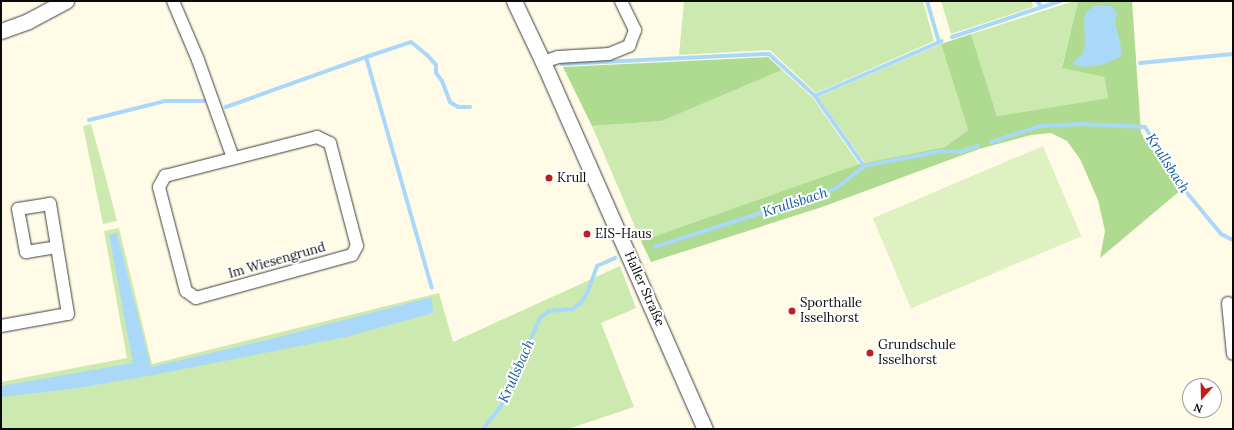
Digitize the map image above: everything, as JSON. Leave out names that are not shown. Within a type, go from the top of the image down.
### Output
[{"type":"street","points":[[2,27],[28,21],[66,1]]},
{"type":"street","points":[[173,1],[198,60],[233,158]]},
{"type":"street","name":"Haller Straße","points":[[514,1],[543,62],[705,429]]},
{"type":"street","points":[[543,62],[558,57],[609,54],[629,46],[635,30],[621,1]]},
{"type":"street","name":"Im Wiesengrund","points":[[317,137],[330,143],[357,246],[352,255],[196,298],[186,291],[159,187],[165,176],[233,158],[317,137]]},
{"type":"street","points":[[1,326],[68,314],[50,204],[18,209],[26,252],[57,247]]},
{"type":"street","points":[[1228,303],[1233,354]]},
{"type":"green space","points":[[684,1],[923,1],[934,41],[816,93],[770,50],[679,55]]},
{"type":"green space","points":[[941,1],[1032,1],[1033,7],[951,34]]},
{"type":"green space","points":[[1078,1],[1062,67],[1104,77],[1108,98],[997,116],[971,34]]},
{"type":"green space","points":[[1078,1],[1132,1],[1141,133],[1181,190],[1100,258],[1105,231],[1098,200],[1080,159],[1067,141],[1051,133],[1031,135],[979,149],[822,207],[651,262],[641,241],[859,164],[945,147],[968,130],[941,44],[971,34],[997,116],[1108,98],[1104,77],[1062,68]]},
{"type":"green space","points":[[941,44],[968,130],[945,147],[865,163],[818,97]]},
{"type":"green space","points":[[768,57],[782,70],[662,121],[592,126],[563,67]]},
{"type":"green space","points":[[782,70],[813,98],[859,164],[641,241],[592,126],[662,121]]},
{"type":"green space","points":[[91,124],[117,221],[103,224],[83,126]]},
{"type":"green space","points":[[1043,146],[1081,236],[911,308],[873,218]]},
{"type":"green space","points":[[119,228],[152,364],[439,293],[453,342],[620,266],[636,308],[601,323],[634,407],[568,429],[1,429],[1,382],[127,358],[104,231]]},
{"type":"water","points":[[1096,5],[1111,6],[1117,12],[1115,22],[1122,51],[1120,57],[1104,64],[1087,67],[1074,65],[1073,62],[1083,54],[1085,45],[1084,19],[1087,11]]},
{"type":"water","points":[[117,233],[151,367],[271,339],[432,297],[433,313],[346,337],[153,375],[78,388],[1,397],[1,386],[133,363],[109,235]]},
{"type":"waterway","points":[[927,1],[939,42]]},
{"type":"waterway","points":[[1037,1],[1042,7]]},
{"type":"waterway","points":[[952,37],[1060,1]]},
{"type":"waterway","points":[[815,96],[942,41]]},
{"type":"waterway","points":[[366,57],[411,42],[427,55],[436,65],[436,73],[442,81],[450,102],[458,107],[470,107]]},
{"type":"waterway","points":[[562,64],[769,54],[815,96],[864,166]]},
{"type":"waterway","points":[[1140,63],[1233,54]]},
{"type":"waterway","points":[[226,107],[366,57],[432,288]]},
{"type":"waterway","points":[[89,120],[165,101],[204,101]]},
{"type":"waterway","name":"Krullsbach","points":[[991,142],[1040,126],[1083,124],[1145,127],[1183,188],[1221,234],[1233,240]]},
{"type":"waterway","name":"Krullsbach","points":[[655,247],[835,189],[864,166],[943,151],[960,152],[978,146]]},
{"type":"waterway","name":"Krullsbach","points":[[483,429],[501,406],[540,318],[549,311],[572,309],[581,303],[588,291],[597,266],[615,258]]},
{"type":"place","name":"Krull","points":[[549,178]]},
{"type":"place","name":"EIS-Haus","points":[[587,234]]},
{"type":"place","name":"Sporthalle Isselhorst","points":[[792,311]]},
{"type":"place","name":"Grundschule Isselhorst","points":[[870,353]]}]
